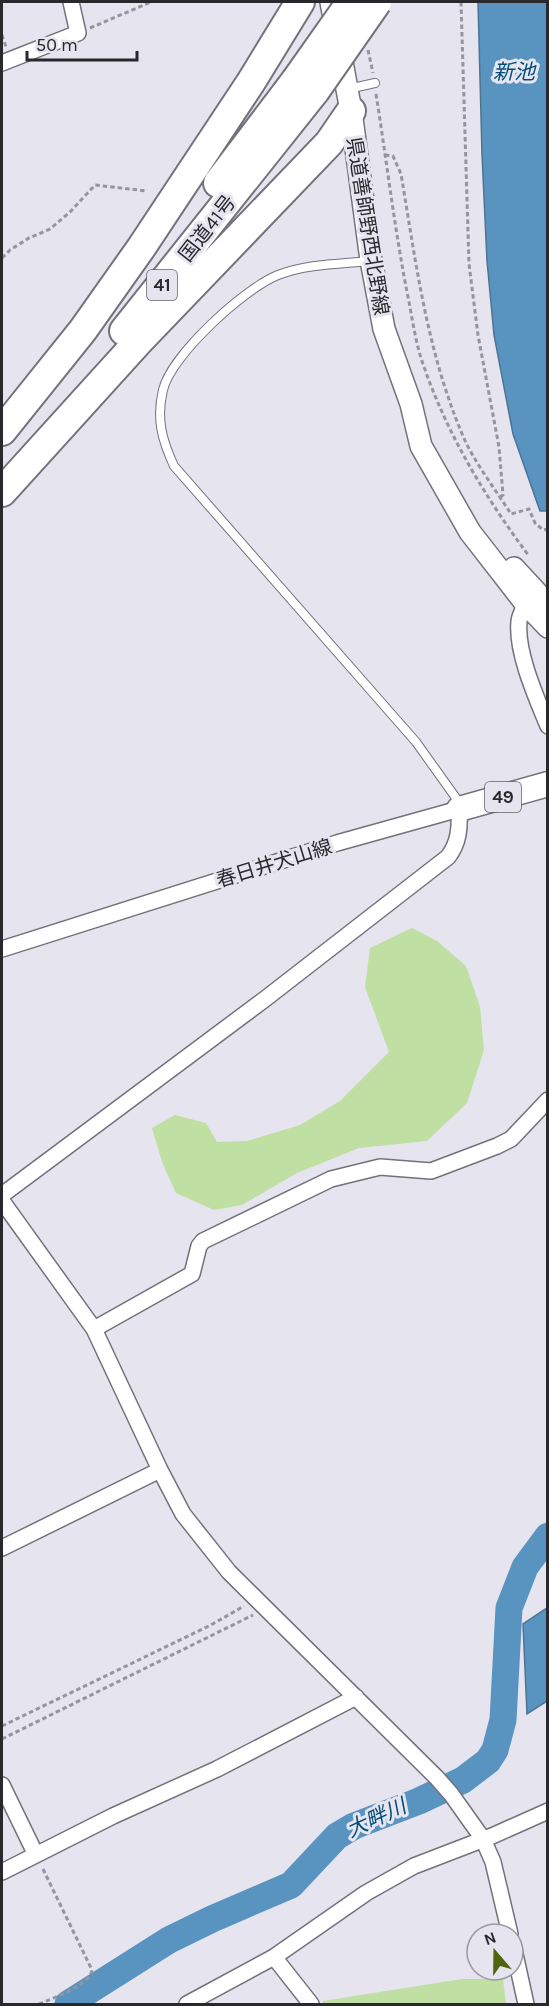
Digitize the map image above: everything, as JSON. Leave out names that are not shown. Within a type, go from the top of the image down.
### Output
[{"type":"highway","points":[[2,431],[83,330],[141,248],[251,82],[300,2]]},
{"type":"highway","name":"国道41号","points":[[2,472],[65,402],[153,297],[305,86],[351,2]]},
{"type":"highway","name":"国道41号","points":[[2,443],[92,340],[187,224],[377,2]]},
{"type":"highway","points":[[2,492],[138,342],[329,143],[349,100]]},
{"type":"main road","name":"県道善師野西北野線","points":[[331,2],[349,100],[371,260],[384,329],[411,404],[421,446],[470,532],[526,604],[548,627]]},
{"type":"main road","name":"県道善師野西北野線","points":[[421,446],[493,544],[548,605]]},
{"type":"main road","name":"春日井犬山線","points":[[459,809],[548,784]]},
{"type":"street","points":[[2,63],[78,33],[71,2]]},
{"type":"street","points":[[526,604],[519,619],[519,641],[532,686],[548,726]]},
{"type":"street","points":[[2,1195],[265,999],[447,857],[453,850],[458,834],[459,809]]},
{"type":"street","name":"春日井犬山線","points":[[2,949],[337,843],[459,809]]},
{"type":"street","points":[[94,1329],[192,1274],[199,1246],[203,1241],[331,1179],[380,1167],[431,1171],[497,1146],[511,1139],[548,1100]]},
{"type":"street","points":[[2,1201],[94,1329],[183,1514],[229,1572],[451,1794],[483,1839],[493,1862],[507,1922]]},
{"type":"street","points":[[2,1548],[160,1470]]},
{"type":"street","points":[[2,1872],[113,1816],[217,1769],[356,1697]]},
{"type":"street","points":[[2,1785],[36,1855]]},
{"type":"street","points":[[187,2004],[274,1957],[366,1893],[414,1866],[548,1811]]},
{"type":"street","points":[[274,1957],[311,2004]]},
{"type":"street","points":[[521,1982],[526,2004]]},
{"type":"lane","points":[[349,100],[375,83]]},
{"type":"lane","points":[[371,260],[306,267],[277,276],[249,291],[222,313],[177,362],[163,389],[160,430],[174,466],[416,742],[456,798],[459,809]]},
{"type":"path","points":[[78,33],[151,2]]},
{"type":"path","points":[[461,2],[469,264],[478,335],[499,447],[503,495],[500,497]]},
{"type":"path","points":[[368,47],[403,274],[423,364],[452,433],[483,492],[534,564]]},
{"type":"path","points":[[385,155],[393,156],[401,174],[431,344],[464,437],[511,514],[529,509],[535,523],[543,530],[548,529]]},
{"type":"path","points":[[2,258],[29,238],[50,230],[95,185],[147,191]]},
{"type":"path","points":[[2,1726],[244,1607],[261,1603]]},
{"type":"path","points":[[2,1739],[261,1603]]},
{"type":"path","points":[[36,1855],[92,1970],[91,1976],[83,1983],[39,2004]]},
{"type":"green space","points":[[412,928],[437,941],[466,966],[480,1007],[484,1050],[467,1103],[427,1141],[359,1148],[297,1173],[242,1205],[214,1210],[176,1193],[162,1162],[152,1128],[175,1115],[206,1123],[217,1142],[247,1141],[300,1125],[340,1101],[389,1052],[365,987],[370,948]]},
{"type":"green space","points":[[465,1979],[465,1982],[503,1982],[506,2004],[323,2004],[323,2001]]},
{"type":"water","name":"新池","points":[[478,2],[547,2],[547,511],[540,511],[513,434],[494,335],[487,261]]},
{"type":"water","points":[[547,1608],[547,1701],[527,1714],[523,1624]]},
{"type":"waterway","name":"大畔川","points":[[68,2004],[169,1940],[291,1885],[337,1836],[354,1826],[419,1801],[463,1780],[488,1761],[495,1750],[503,1720],[509,1608],[525,1567],[548,1536]]}]
